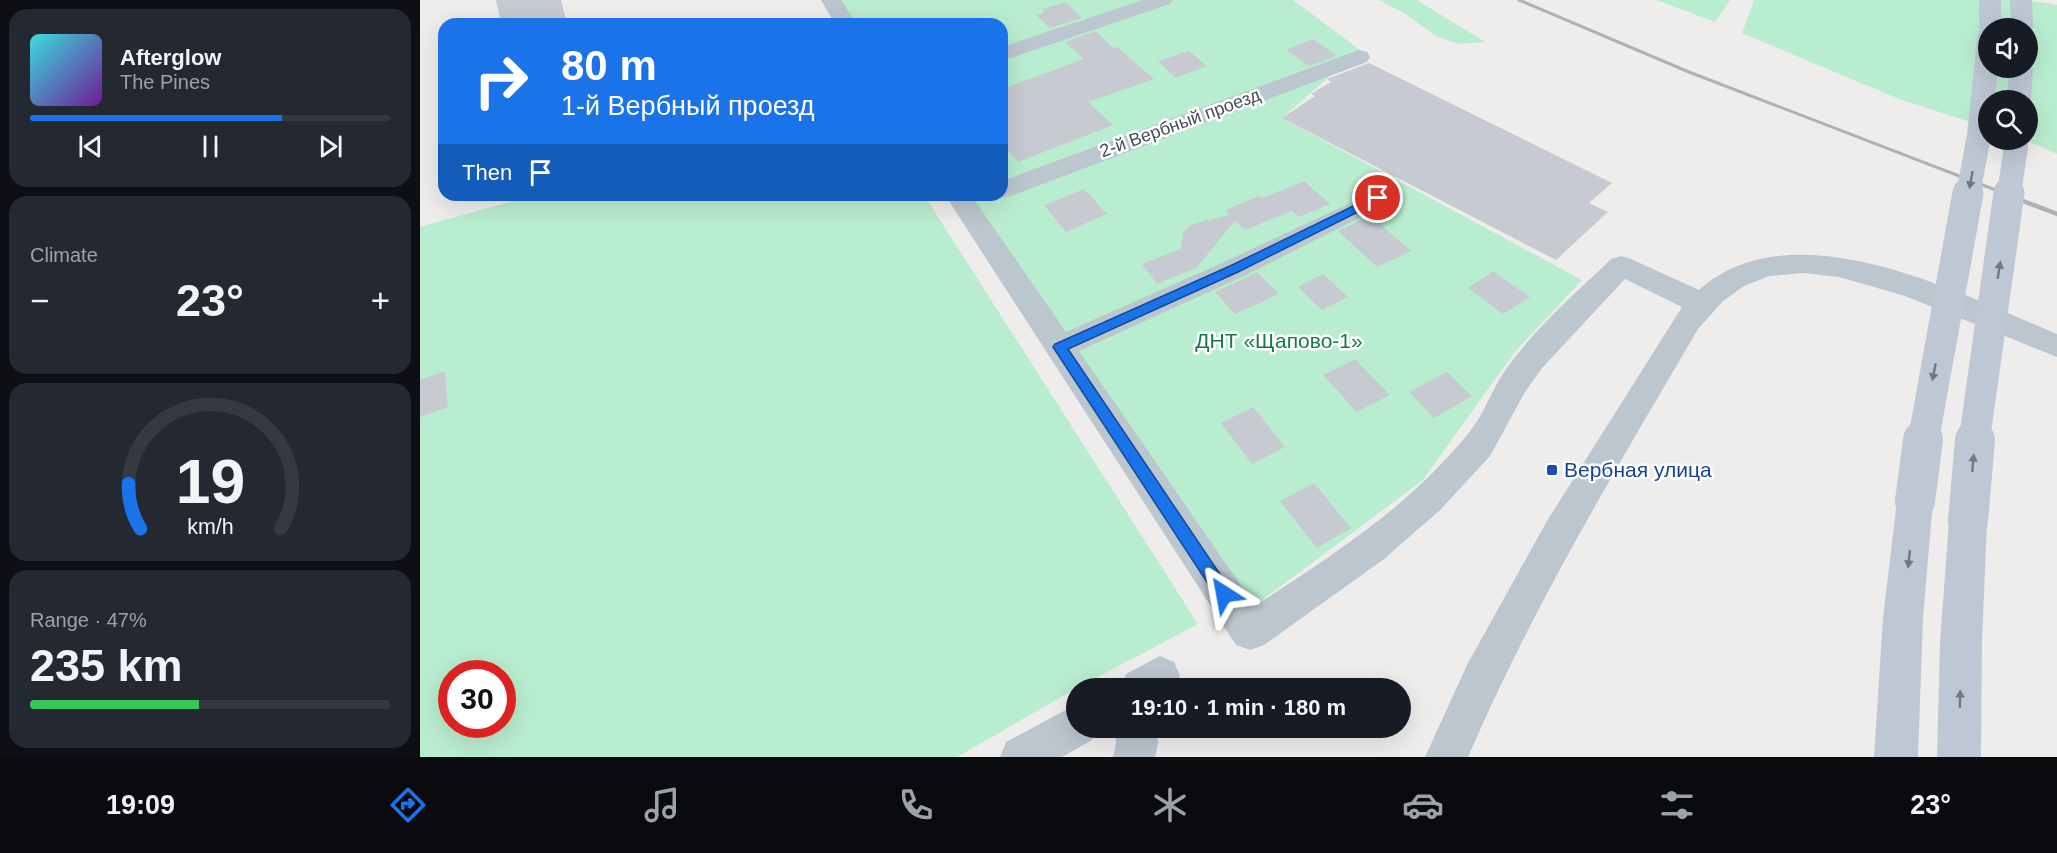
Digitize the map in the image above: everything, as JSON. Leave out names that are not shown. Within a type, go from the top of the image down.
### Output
[{"type":"main road","points":[[1990,0],[1990,18]]},
{"type":"main road","points":[[2021,0],[2022,18]]},
{"type":"main road","points":[[1896,757],[1903,618],[1915,501],[1928,405],[1979,136],[1985,78]]},
{"type":"main road","points":[[1959,757],[1961,642],[1976,423],[2016,150]]},
{"type":"street","points":[[1008,52],[1163,0]]},
{"type":"street","name":"2-й Вербный проезд","points":[[1008,188],[1359,57]]},
{"type":"street","points":[[1060,347],[1234,269],[1378,198]]},
{"type":"street","points":[[972,201],[1060,347],[1250,632],[1382,539],[1433,494],[1479,445],[1517,377],[1552,333],[1621,266],[1701,303]]},
{"type":"street","points":[[1446,756],[1481,679],[1560,532],[1670,347],[1701,303],[1718,288],[1739,276],[1767,266],[1799,263],[1834,267],[1914,289],[2057,346]]},
{"type":"street","points":[[1020,757],[1066,731]]},
{"type":"street","points":[[1134,757],[1137,738]]},
{"type":"green space","name":"ДНТ «Щапово-1»","points":[[821,0],[1293,0],[1360,50],[1282,118],[1582,280],[1514,353],[1423,480],[1233,622],[951,201],[1008,201],[1008,18],[832,18]]},
{"type":"green space","points":[[1379,0],[1417,0],[1485,42],[1459,44],[1436,36],[1404,13]]},
{"type":"green space","points":[[1656,0],[1730,0],[1715,22]]},
{"type":"green space","points":[[1754,0],[2025,0],[2057,5],[2057,154],[2038,146],[2038,90],[1978,90],[1978,124],[1899,99],[1742,33]]},
{"type":"green space","points":[[513,201],[928,201],[1198,624],[1096,678],[1066,678],[1066,694],[957,757],[420,757],[420,227]]},
{"type":"building","points":[[496,0],[561,0],[566,18],[500,18]]},
{"type":"building","points":[[1066,2],[1082,18],[1050,28],[1036,15],[1045,12],[1042,9]]},
{"type":"building","points":[[1096,31],[1113,48],[1117,47],[1154,79],[1088,102],[1113,125],[1018,162],[1008,151],[1008,87],[1084,59],[1065,42]]},
{"type":"building","points":[[1313,39],[1337,56],[1309,66],[1286,50]]},
{"type":"building","points":[[1189,51],[1207,66],[1176,78],[1158,61]]},
{"type":"building","points":[[1369,63],[1612,183],[1589,203],[1608,212],[1556,260],[1282,118],[1315,96],[1311,94],[1331,82],[1327,79]]},
{"type":"building","points":[[1304,181],[1330,204],[1299,217],[1292,211],[1245,230],[1235,221],[1196,268],[1157,284],[1142,264],[1181,249],[1183,232],[1192,224],[1229,215],[1225,210]]},
{"type":"building","points":[[1084,189],[1107,214],[1066,232],[1044,205]]},
{"type":"building","points":[[1370,215],[1411,251],[1377,267],[1338,231]]},
{"type":"building","points":[[1493,271],[1530,297],[1503,314],[1468,288]]},
{"type":"building","points":[[1257,272],[1279,294],[1235,314],[1215,292]]},
{"type":"building","points":[[1323,274],[1348,297],[1322,310],[1298,287]]},
{"type":"building","points":[[1355,359],[1390,395],[1357,412],[1323,375]]},
{"type":"building","points":[[445,371],[448,407],[420,417],[420,380]]},
{"type":"building","points":[[1447,372],[1472,396],[1434,418],[1409,392]]},
{"type":"building","points":[[1253,407],[1285,447],[1252,464],[1221,423]]},
{"type":"building","points":[[1314,483],[1351,528],[1317,548],[1280,501]]},
{"type":"railway","points":[[1519,0],[1689,72],[2006,194]]},
{"type":"railway","points":[[2002,193],[2057,214]]},
{"type":"place","name":"Вербная улица","points":[[1552,470]]},
{"type":"route","points":[[1224,594],[1060,347],[1234,269],[1378,198]]}]
